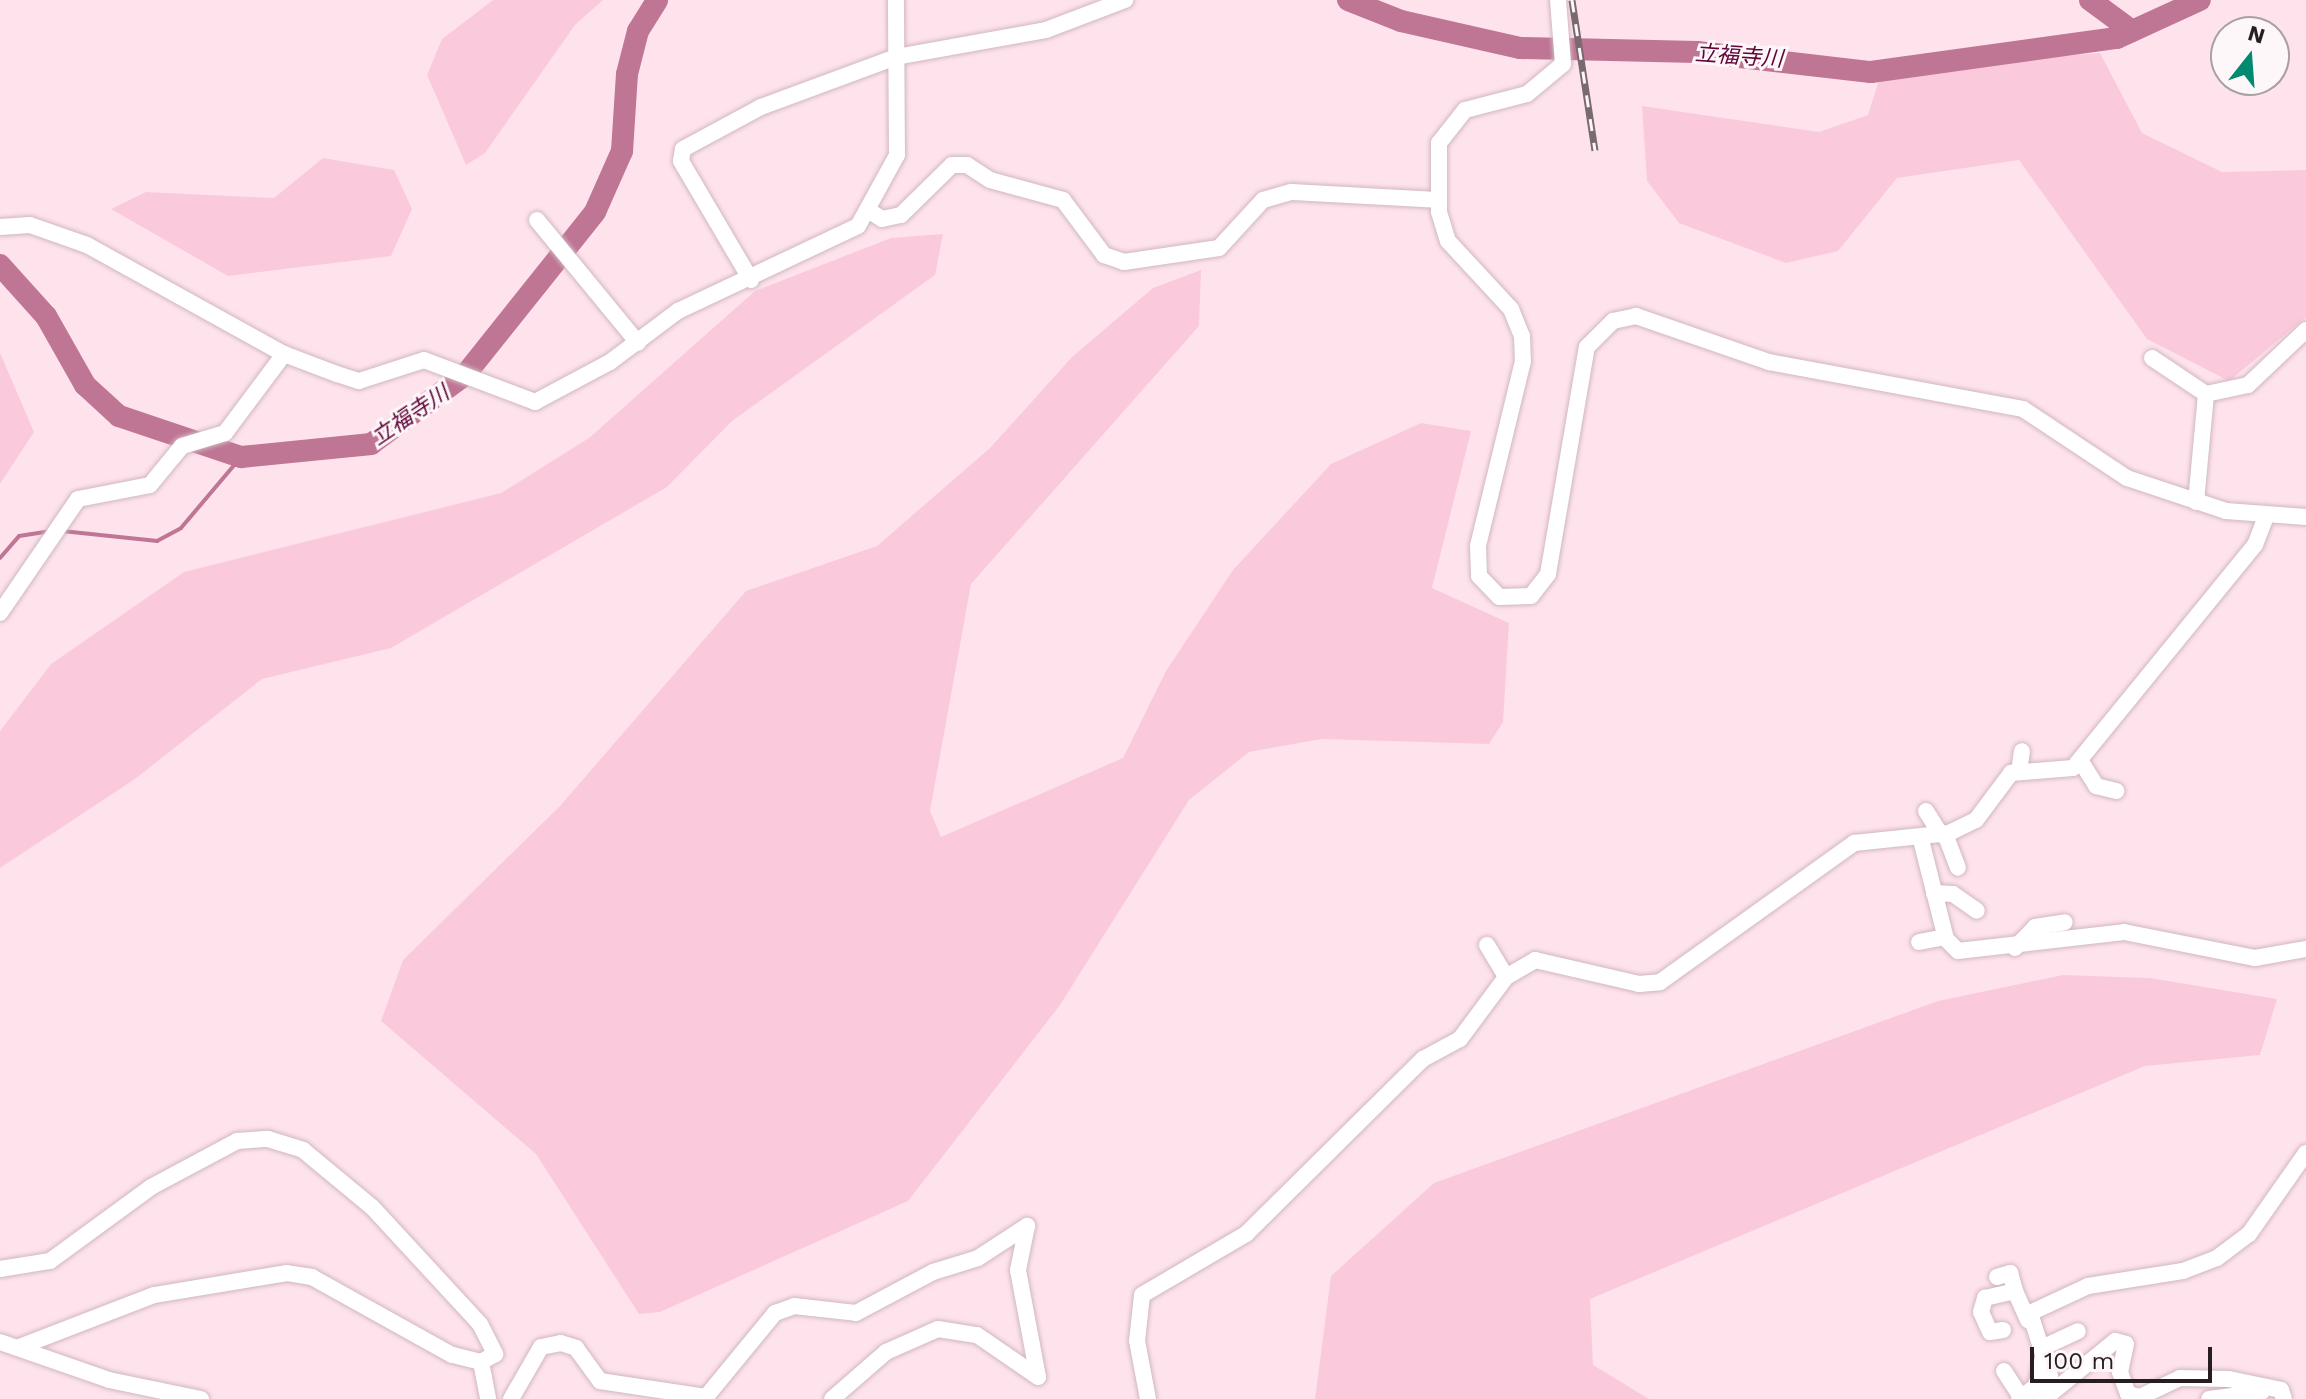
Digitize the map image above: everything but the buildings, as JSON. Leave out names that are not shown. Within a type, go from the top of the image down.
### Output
[{"type":"street","points":[[0,227],[30,225],[87,245],[284,354],[359,381],[415,360],[439,367],[482,387],[535,402],[638,343],[678,311],[751,280],[858,226],[871,212],[897,155],[896,0]]},
{"type":"street","points":[[751,280],[680,153],[761,107],[896,57],[1046,30],[1125,0]]},
{"type":"street","points":[[1558,0],[1563,64],[1527,94],[1465,110],[1447,126],[1439,143],[1438,200],[1448,241],[1511,309],[1522,336],[1523,361],[1478,546],[1479,576],[1499,597],[1531,596],[1548,574],[1587,347],[1613,321],[1636,316],[1769,362],[2023,409],[2127,478],[2196,502],[2266,516],[2306,517]]},
{"type":"street","points":[[871,212],[882,219],[901,215],[952,165],[967,165],[990,180],[1063,200],[1104,255],[1124,262],[1219,248],[1263,200],[1291,192],[1438,200]]},
{"type":"street","points":[[537,220],[638,343]]},
{"type":"street","points":[[2152,358],[2206,394],[2248,385],[2306,330]]},
{"type":"street","points":[[0,613],[46,538],[78,499],[150,485],[182,446],[225,433],[284,354]]},
{"type":"street","points":[[2196,502],[2206,394]]},
{"type":"street","points":[[2019,772],[2073,768],[2255,545],[2266,516]]},
{"type":"street","points":[[1148,1399],[1137,1341],[1142,1295],[1246,1234],[1423,1059],[1460,1039],[1506,977],[1535,960],[1639,984],[1660,982],[1854,843],[1921,840],[1943,835],[1976,820],[2019,772],[2022,751]]},
{"type":"street","points":[[2080,760],[2096,786],[2116,791]]},
{"type":"street","points":[[1926,811],[1943,835],[1958,868]]},
{"type":"street","points":[[1921,840],[1945,937],[1958,951],[2015,948],[2124,932],[2255,958],[2306,949]]},
{"type":"street","points":[[1934,893],[1953,894],[1977,911]]},
{"type":"street","points":[[2015,948],[2035,927],[2065,922]]},
{"type":"street","points":[[1919,942],[1945,937]]},
{"type":"street","points":[[1487,945],[1506,977]]},
{"type":"street","points":[[0,1269],[50,1261],[151,1187],[237,1141],[268,1139],[328,1167],[432,1268],[494,1343],[495,1354],[481,1362],[427,1344],[312,1277],[287,1273],[154,1295],[19,1347]]},
{"type":"street","points":[[2028,1320],[2088,1286],[2183,1271],[2217,1258],[2249,1234],[2306,1153]]},
{"type":"street","points":[[511,1399],[541,1347],[561,1343],[576,1348],[600,1381],[706,1397],[775,1313],[794,1306],[856,1313],[922,1277],[978,1258],[1027,1226],[1018,1270],[1038,1377],[977,1335],[938,1329],[886,1352],[832,1399]]},
{"type":"street","points":[[1997,1277],[2010,1273],[2015,1291],[2046,1356],[2036,1386],[2020,1398],[2004,1371]]},
{"type":"street","points":[[2003,1330],[1990,1332],[1981,1312],[1985,1298],[2015,1291]]},
{"type":"street","points":[[2042,1399],[2050,1376],[2046,1346],[2078,1331]]},
{"type":"street","points":[[2042,1399],[2115,1341],[2126,1344],[2120,1372],[2128,1394],[2140,1397],[2180,1378],[2229,1379],[2281,1390],[2281,1399],[2236,1395],[2209,1399]]},
{"type":"street","points":[[0,1342],[109,1380],[201,1399]]},
{"type":"street","points":[[481,1362],[488,1399]]},
{"type":"shaded area","points":[[493,0],[603,0],[575,25],[485,153],[466,165],[427,75],[442,39]]},
{"type":"shaded area","points":[[2100,53],[2142,133],[2222,172],[2306,170],[2306,317],[2229,381],[2147,339],[2019,160],[1897,178],[1838,251],[1786,263],[1679,223],[1647,181],[1642,106],[1819,132],[1868,115],[1882,71]]},
{"type":"shaded area","points":[[323,158],[394,170],[412,209],[391,256],[228,276],[111,209],[146,192],[274,198]]},
{"type":"shaded area","points":[[943,234],[935,275],[732,421],[667,487],[391,648],[262,679],[135,779],[0,868],[0,731],[51,664],[184,572],[501,493],[589,438],[755,291],[891,238]]},
{"type":"shaded area","points":[[1201,270],[1199,326],[971,584],[930,811],[941,837],[1123,758],[1166,671],[1233,570],[1331,464],[1421,423],[1471,431],[1432,588],[1509,623],[1503,722],[1489,744],[1321,739],[1249,752],[1189,800],[1060,1005],[908,1201],[660,1312],[639,1314],[536,1154],[381,1021],[403,960],[560,806],[746,591],[877,546],[990,448],[1072,357],[1153,288]]},
{"type":"shaded area","points":[[0,353],[34,432],[0,484]]},
{"type":"shaded area","points":[[2063,975],[2150,978],[2277,999],[2260,1055],[2145,1066],[1590,1299],[1593,1365],[1649,1399],[1315,1399],[1331,1276],[1434,1183],[1938,1001]]},
{"type":"waterway","name":"立福寺川","points":[[0,265],[46,316],[85,385],[119,416],[241,457],[371,444],[465,375],[595,212],[622,151],[627,74],[638,31],[657,0]]},
{"type":"waterway","name":"立福寺川","points":[[1348,0],[1401,21],[1520,48],[1697,52],[1871,72],[2117,38],[2200,0]]},
{"type":"waterway","points":[[2090,0],[2132,31]]},
{"type":"waterway","points":[[62,531],[157,541],[181,528],[241,457]]},
{"type":"waterway","points":[[0,558],[19,536],[50,531]]},
{"type":"railway","points":[[1572,0],[1595,150]]}]
